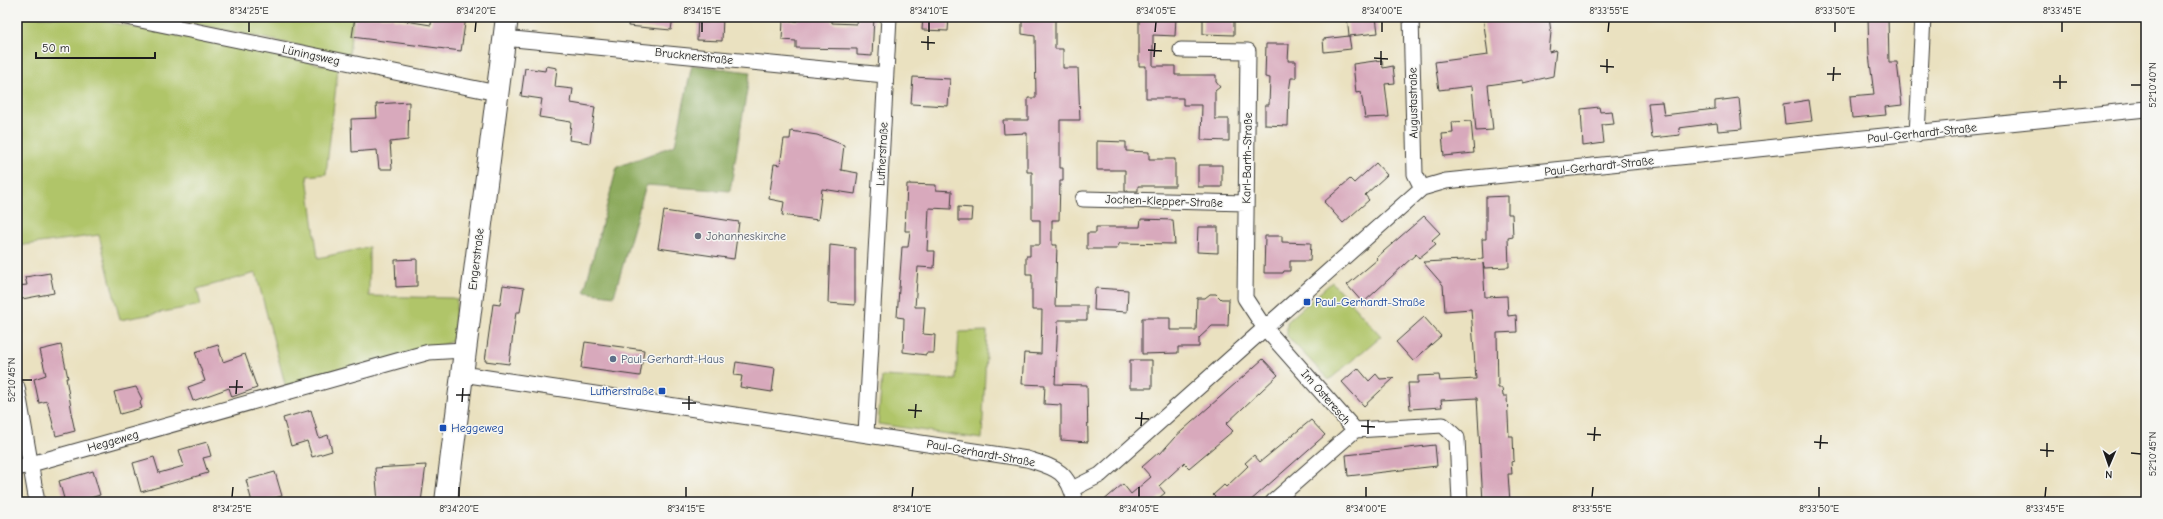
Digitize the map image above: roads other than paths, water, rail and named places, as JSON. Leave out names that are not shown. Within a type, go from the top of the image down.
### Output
[{"type":"main road","name":"Engerstraße","points":[[446,502],[505,27]]},
{"type":"street","name":"Lüningsweg","points":[[126,17],[497,93]]},
{"type":"street","name":"Lutherstraße","points":[[866,434],[889,17]]},
{"type":"street","name":"Augustastraße","points":[[1411,17],[1415,174],[1422,188]]},
{"type":"street","points":[[1917,134],[1922,17]]},
{"type":"street","name":"Brucknerstraße","points":[[505,27],[885,75]]},
{"type":"street","name":"Karl-Barth-Straße","points":[[1181,50],[1248,51],[1245,298],[1264,327]]},
{"type":"street","name":"Paul-Gerhardt-Straße","points":[[462,374],[1027,459],[1058,469],[1074,495],[1100,475],[1264,327],[1422,188],[1446,181],[1917,134],[2146,109]]},
{"type":"street","name":"Jochen-Klepper-Straße","points":[[1083,198],[1246,203]]},
{"type":"street","name":"Im Osteresch","points":[[1264,327],[1355,430],[1443,425],[1456,438],[1460,502]]},
{"type":"street","name":"Heggeweg","points":[[23,466],[429,352],[464,350]]},
{"type":"street","points":[[17,387],[23,466],[36,502]]},
{"type":"street","points":[[1273,502],[1355,430]]},
{"type":"waterway","points":[[17,446],[18,453]]},
{"type":"place","name":"Johanneskirche","points":[[698,236]]},
{"type":"place","name":"Paul-Gerhardt-Straße","points":[[1307,302]]},
{"type":"place","name":"Paul-Gerhardt-Haus","points":[[613,359]]},
{"type":"place","name":"Lutherstraße","points":[[662,391]]},
{"type":"place","name":"Heggeweg","points":[[443,428]]}]
